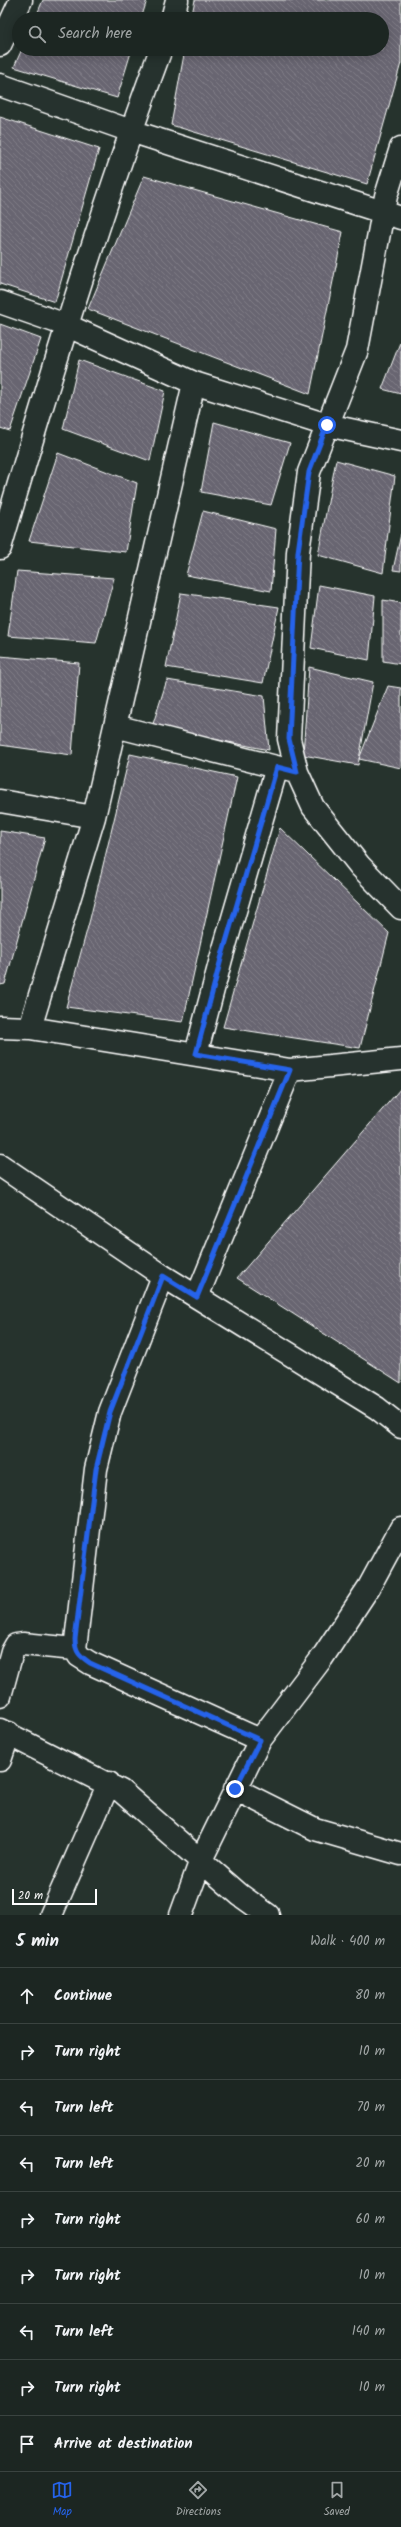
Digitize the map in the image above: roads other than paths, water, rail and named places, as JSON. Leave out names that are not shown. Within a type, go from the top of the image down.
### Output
[{"type":"street","points":[[15,12],[21,0]]},
{"type":"street","points":[[174,12],[177,0]]},
{"type":"street","points":[[0,45],[12,19]]},
{"type":"street","points":[[0,548],[66,325],[131,131],[158,56]]},
{"type":"street","points":[[0,85],[131,131],[393,215]]},
{"type":"street","points":[[196,1054],[221,959],[287,770],[298,552],[309,472],[357,350],[393,215],[386,196],[401,148]]},
{"type":"street","points":[[0,302],[66,325],[194,383],[327,425],[401,441]]},
{"type":"street","points":[[30,1028],[94,817],[194,383]]},
{"type":"street","points":[[115,726],[287,770],[313,807],[360,866],[401,908]]},
{"type":"street","points":[[0,801],[94,817]]},
{"type":"street","points":[[0,1027],[30,1028],[290,1070],[401,1059]]},
{"type":"street","points":[[197,1297],[290,1070]]},
{"type":"street","points":[[0,1165],[163,1276],[377,1408],[401,1427]]},
{"type":"street","points":[[163,1276],[110,1412],[96,1469],[75,1649],[79,1656],[90,1663],[260,1740]]},
{"type":"street","points":[[181,1915],[201,1860],[260,1740],[322,1658],[369,1587],[401,1528]]},
{"type":"street","points":[[0,1696],[12,1652],[16,1645],[23,1644],[75,1649]]},
{"type":"street","points":[[0,1760],[5,1731],[108,1783],[120,1791],[240,1895],[268,1915]]},
{"type":"street","points":[[52,1915],[108,1783]]},
{"type":"street","points":[[235,1789],[315,1829],[401,1854]]}]
